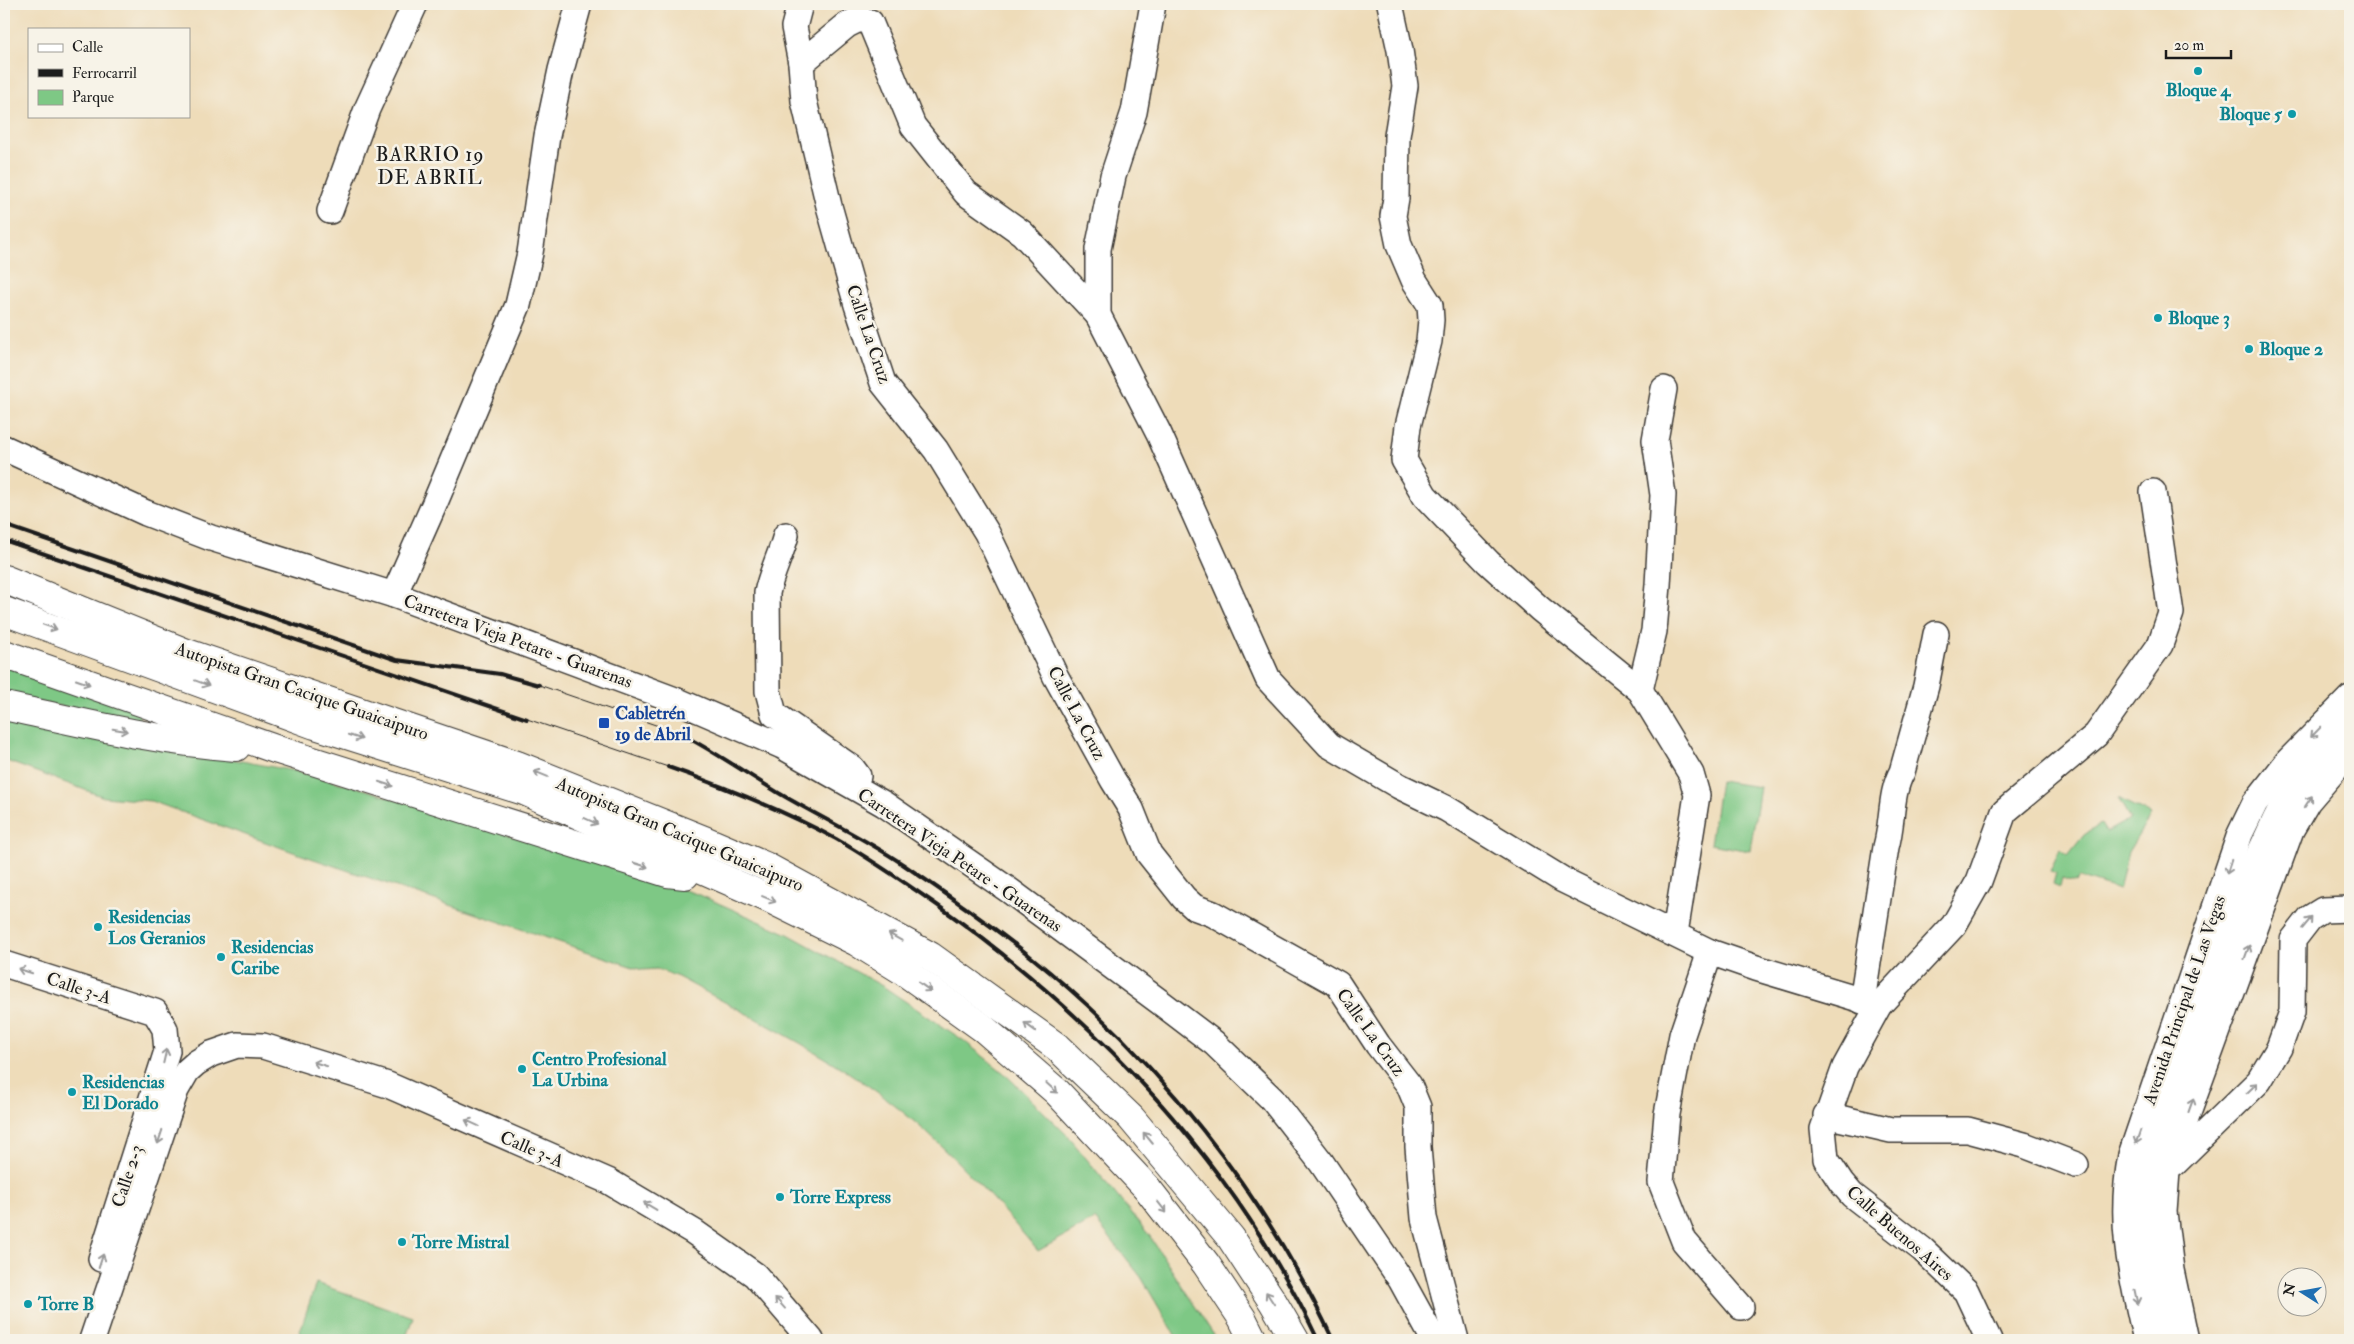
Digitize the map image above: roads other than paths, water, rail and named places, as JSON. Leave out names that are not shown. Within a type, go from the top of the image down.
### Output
[{"type":"highway","name":"Autopista Gran Cacique Guaicaipuro","points":[[4,579],[184,652],[516,764],[704,840],[766,866],[930,956],[1057,1047],[1130,1118],[1230,1238],[1273,1302],[1295,1340]]},
{"type":"highway","name":"Autopista Gran Cacique Guaicaipuro","points":[[4,611],[316,725],[524,791],[806,916],[857,942],[902,970],[983,1028],[1050,1085],[1147,1188],[1206,1264],[1242,1318],[1253,1340]]},
{"type":"highway","points":[[4,654],[278,750],[667,873],[724,880]]},
{"type":"highway","points":[[4,706],[86,724],[175,739],[233,747],[278,750]]},
{"type":"street","points":[[330,211],[367,109],[415,4]]},
{"type":"street","points":[[394,595],[518,305],[530,253],[547,136],[561,70],[579,4]]},
{"type":"street","name":"Calle La Cruz","points":[[800,4],[794,27],[801,63],[804,101],[829,206],[857,305],[883,383],[936,450],[987,533],[1056,677],[1113,780],[1132,809],[1149,854],[1184,898],[1194,907],[1213,914],[1338,984],[1378,1045],[1409,1086],[1418,1107],[1418,1148],[1424,1218],[1456,1340]]},
{"type":"street","points":[[1098,315],[1098,249],[1113,176],[1134,112],[1153,4]]},
{"type":"street","points":[[1390,4],[1400,50],[1404,86],[1397,136],[1396,198],[1393,216],[1399,245],[1414,280],[1430,305],[1431,320],[1429,341],[1408,426],[1404,460],[1425,496],[1488,562],[1540,609],[1640,690],[1691,774],[1697,795],[1675,933]]},
{"type":"street","points":[[801,63],[847,25],[859,18],[870,22],[914,126],[966,193],[1022,233],[1098,315],[1159,434],[1223,581],[1248,630],[1268,679],[1329,746],[1399,786],[1447,809],[1563,880],[1675,933],[1710,952],[1870,1003],[1886,846],[1891,829],[1897,780],[1902,772],[1926,686],[1936,634]]},
{"type":"street","points":[[1640,690],[1654,631],[1658,585],[1663,495],[1655,440],[1664,389]]},
{"type":"street","name":"Carretera Vieja Petare - Guarenas","points":[[4,448],[146,513],[202,535],[394,595],[678,701],[782,746],[871,797],[1010,890],[1164,1004],[1214,1044],[1272,1098],[1321,1162],[1396,1272],[1434,1340]]},
{"type":"street","name":"Calle Buenos Aires","points":[[1989,1340],[1966,1291],[1923,1250],[1852,1195],[1841,1182],[1826,1158],[1823,1130],[1826,1115],[1870,1003],[1954,925],[1980,880],[2004,812],[2096,735],[2160,645],[2171,614],[2153,492]]},
{"type":"street","points":[[786,535],[782,553],[770,578],[768,593],[768,691],[774,714],[852,768],[871,797]]},
{"type":"street","name":"Avenida Principal de Las Vegas","points":[[2146,1340],[2130,1268],[2126,1229],[2125,1187],[2131,1155],[2240,834],[2256,803],[2288,761],[2350,698]]},
{"type":"street","points":[[2167,1340],[2160,1306],[2146,1196],[2156,1140],[2249,876],[2274,820],[2294,783],[2350,725]]},
{"type":"street","points":[[2186,1340],[2171,1270],[2164,1212],[2168,1171],[2291,830],[2308,801],[2350,752]]},
{"type":"street","points":[[2168,1171],[2184,1153],[2259,1081],[2279,1048],[2292,1012],[2294,940],[2310,918],[2323,910],[2350,909]]},
{"type":"street","points":[[1710,952],[1682,1036],[1666,1114],[1661,1182],[1684,1241],[1741,1307]]},
{"type":"street","name":"Calle 3-A","points":[[4,964],[155,1012]]},
{"type":"street","name":"Calle 2-3","points":[[75,1340],[167,1051],[165,1029],[155,1012]]},
{"type":"street","name":"Calle 3-A","points":[[92,1340],[176,1090],[187,1070],[211,1054],[237,1045],[263,1046],[379,1082],[608,1181],[694,1232],[755,1275],[811,1340]]},
{"type":"street","points":[[1826,1115],[1891,1130],[1968,1130],[2024,1145],[2076,1165]]},
{"type":"tram line","points":[[539,685],[679,733]]},
{"type":"tram line","points":[[527,719],[668,767]]},
{"type":"railway","points":[[4,525],[397,660],[500,674],[539,685]]},
{"type":"railway","points":[[4,540],[527,719]]},
{"type":"railway","points":[[679,733],[717,754],[777,792],[873,845],[904,865],[999,932],[1077,995],[1163,1083],[1203,1131],[1240,1181],[1274,1232],[1305,1285],[1333,1340]]},
{"type":"railway","points":[[668,767],[775,809],[836,839],[937,905],[996,949],[1052,995],[1105,1045],[1156,1098],[1202,1154],[1245,1213],[1284,1275],[1318,1340]]},
{"type":"place","name":"Bloque 4","points":[[2198,71]]},
{"type":"place","name":"Bloque 5","points":[[2292,114]]},
{"type":"place","name":"Bloque 3","points":[[2158,318]]},
{"type":"place","name":"Bloque 2","points":[[2249,349]]},
{"type":"place","name":"Cabletrén 19 de Abril","points":[[604,723]]},
{"type":"place","name":"Residencias Los Geranios","points":[[98,927]]},
{"type":"place","name":"Residencias Caribe","points":[[221,957]]},
{"type":"place","name":"Centro Profesional La Urbina","points":[[522,1069]]},
{"type":"place","name":"Residencias El Dorado","points":[[72,1092]]},
{"type":"place","name":"Torre Express","points":[[780,1197]]},
{"type":"place","name":"Torre Mistral","points":[[402,1242]]},
{"type":"place","name":"Torre B","points":[[28,1304]]},
{"type":"district","name":"BARRIO 19 DE ABRIL","points":[[430,166]]}]
